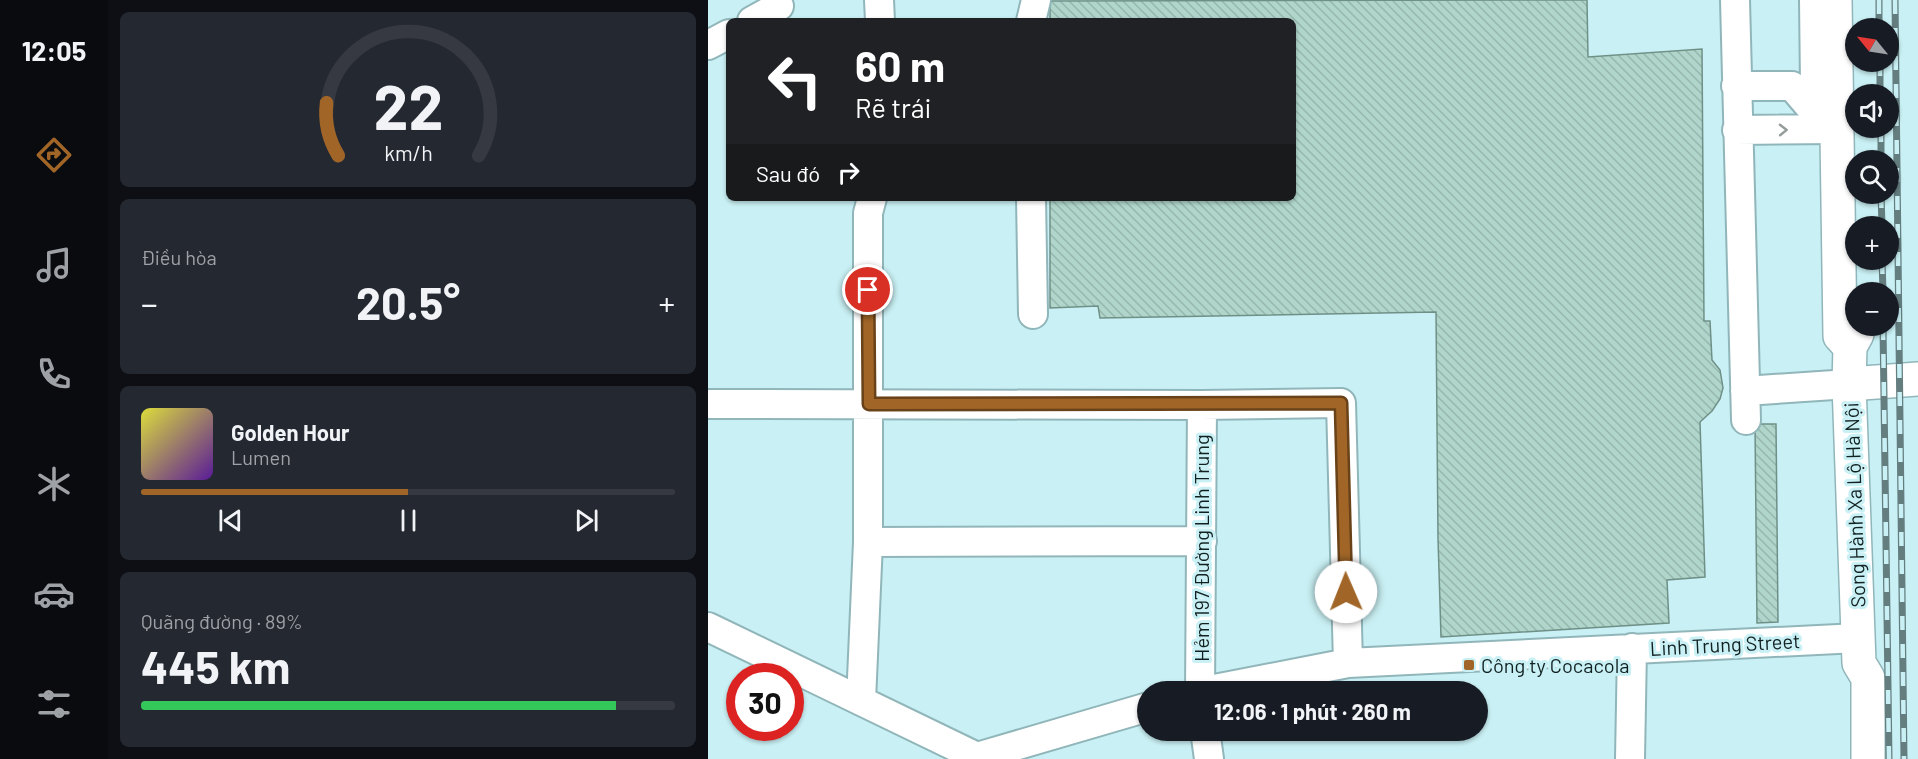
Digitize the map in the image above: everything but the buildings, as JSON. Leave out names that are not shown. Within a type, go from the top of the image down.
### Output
[{"type":"main road","name":"Song Hành Xa Lộ Hà Nội","points":[[1835,0],[1833,129],[1840,336],[1845,336]]},
{"type":"main road","points":[[1851,0],[1851,128],[1856,282]]},
{"type":"main road","name":"Song Hành Xa Lộ Hà Nội","points":[[1853,336],[1849,384],[1859,650],[1868,678],[1868,759]]},
{"type":"main road","points":[[1849,384],[1918,379]]},
{"type":"main road","name":"Song Hành Xa Lộ Hà Nội","points":[[1847,759],[1848,680],[1859,650]]},
{"type":"street","points":[[879,0],[880,18]]},
{"type":"street","points":[[1031,18],[1036,0]]},
{"type":"street","points":[[1735,0],[1746,420]]},
{"type":"street","points":[[1814,0],[1815,86],[1833,129]]},
{"type":"street","points":[[757,18],[779,6]]},
{"type":"street","points":[[708,45],[726,36]]},
{"type":"street","points":[[1736,86],[1792,86],[1833,129]]},
{"type":"street","points":[[1737,130],[1833,129]]},
{"type":"street","points":[[1032,201],[1033,314]]},
{"type":"street","points":[[861,701],[868,542],[870,209]]},
{"type":"street","points":[[1745,391],[1849,384]]},
{"type":"street","points":[[708,404],[1341,403],[1348,663]]},
{"type":"street","name":"Hẻm 197 Đường Linh Trung","points":[[1199,681],[1202,405]]},
{"type":"street","points":[[868,542],[1202,541]]},
{"type":"street","points":[[708,627],[861,701],[970,758],[1137,710]]},
{"type":"street","points":[[1630,759],[1632,648]]},
{"type":"street","name":"Linh Trung Street","points":[[1252,681],[1348,663],[1632,648],[1859,650]]},
{"type":"street","points":[[1207,741],[1209,759]]},
{"type":"railway","points":[[1879,0],[1879,18]]},
{"type":"railway","points":[[1895,0],[1904,759]]},
{"type":"railway","points":[[1880,72],[1880,84]]},
{"type":"railway","points":[[1881,138],[1881,150]]},
{"type":"railway","points":[[1881,204],[1882,216]]},
{"type":"railway","points":[[1882,270],[1883,282]]},
{"type":"railway","points":[[1883,336],[1889,759]]},
{"type":"place","name":"Công ty Cocacola","points":[[1469,665]]},
{"type":"route","points":[[868,290],[869,404],[1341,403],[1346,592]]}]
